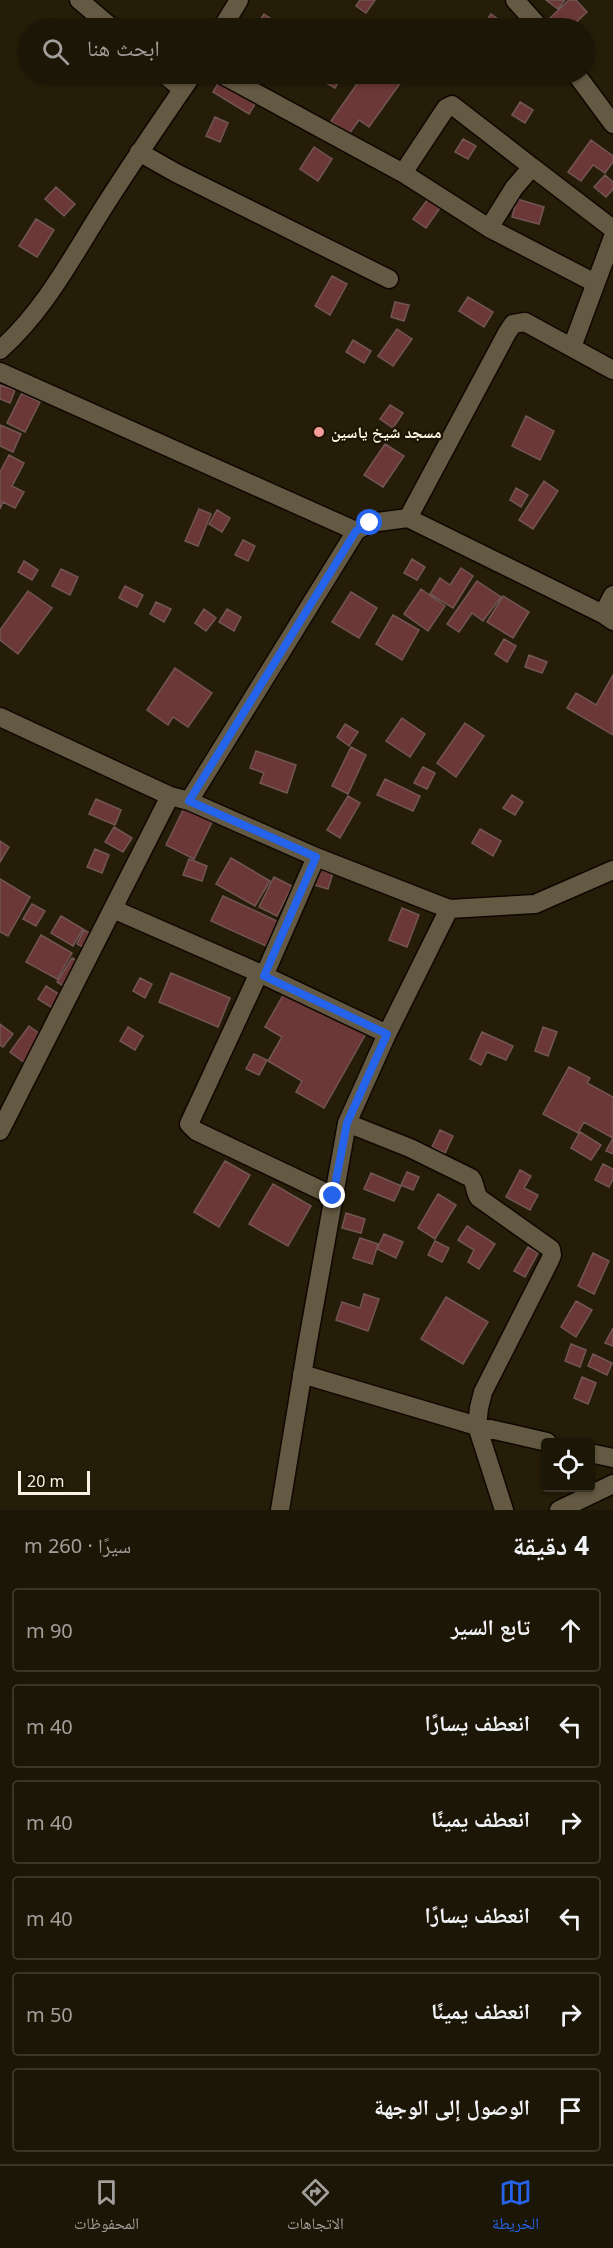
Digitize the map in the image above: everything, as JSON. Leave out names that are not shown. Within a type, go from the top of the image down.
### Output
[{"type":"street","points":[[79,0],[100,18]]},
{"type":"street","points":[[228,18],[239,0]]},
{"type":"street","points":[[515,0],[531,18]]},
{"type":"street","points":[[176,84],[182,89]]},
{"type":"street","points":[[0,350],[33,317],[186,84]]},
{"type":"street","points":[[238,84],[403,173],[489,228],[596,283]]},
{"type":"street","points":[[583,84],[613,124]]},
{"type":"street","points":[[403,173],[446,108],[452,105],[613,229]]},
{"type":"street","points":[[139,152],[176,173],[389,279]]},
{"type":"street","points":[[489,228],[514,188],[532,167]]},
{"type":"street","points":[[572,347],[613,237]]},
{"type":"street","points":[[408,518],[513,324],[525,322],[613,370]]},
{"type":"street","points":[[0,372],[356,531]]},
{"type":"street","points":[[189,801],[356,531],[370,523],[408,518],[608,618],[613,595]]},
{"type":"street","points":[[0,717],[170,796],[189,801],[316,857],[448,909],[535,904],[613,870]]},
{"type":"street","points":[[0,1131],[170,796]]},
{"type":"street","points":[[316,857],[189,1124],[196,1131],[333,1196]]},
{"type":"street","points":[[113,909],[387,1034]]},
{"type":"street","points":[[280,1510],[347,1123],[387,1034],[448,909]]},
{"type":"street","points":[[347,1123],[410,1148],[471,1178],[479,1198],[550,1249],[552,1254],[550,1260],[483,1392],[479,1408],[477,1426],[504,1510]]},
{"type":"street","points":[[302,1374],[477,1426],[541,1442]]},
{"type":"street","points":[[595,1454],[613,1458]]},
{"type":"street","points":[[560,1510],[613,1484]]},
{"type":"building","points":[[360,0],[375,0],[366,13],[356,6]]},
{"type":"building","points":[[546,0],[565,0],[558,9]]},
{"type":"building","points":[[569,0],[576,0],[587,12],[581,18],[550,18]]},
{"type":"building","points":[[218,84],[233,84],[258,99],[249,114],[213,92]]},
{"type":"building","points":[[357,84],[400,84],[369,127],[359,120],[349,134],[331,121]]},
{"type":"building","points":[[520,102],[533,110],[525,123],[512,115]]},
{"type":"building","points":[[215,117],[228,123],[220,142],[206,136]]},
{"type":"building","points":[[463,139],[476,146],[468,159],[455,152]]},
{"type":"building","points":[[591,140],[613,156],[613,162],[605,173],[593,165],[581,181],[568,172]]},
{"type":"building","points":[[314,147],[332,159],[318,181],[300,169]]},
{"type":"building","points":[[605,175],[613,182],[613,189],[606,197],[594,187]]},
{"type":"building","points":[[56,187],[75,204],[64,216],[45,199]]},
{"type":"building","points":[[428,199],[440,208],[426,228],[413,219]]},
{"type":"building","points":[[517,199],[544,207],[539,224],[512,217]]},
{"type":"building","points":[[36,219],[54,230],[37,257],[19,246]]},
{"type":"building","points":[[332,276],[347,284],[330,315],[315,306]]},
{"type":"building","points":[[468,297],[493,312],[484,327],[459,311]]},
{"type":"building","points":[[395,302],[409,305],[404,321],[391,317]]},
{"type":"building","points":[[397,329],[412,339],[393,366],[378,356]]},
{"type":"building","points":[[353,340],[371,351],[364,363],[346,352]]},
{"type":"building","points":[[0,385],[15,390],[10,403],[0,399]]},
{"type":"building","points":[[22,393],[40,402],[25,432],[7,423]]},
{"type":"building","points":[[390,405],[403,413],[393,428],[380,419]]},
{"type":"building","points":[[526,416],[554,431],[540,460],[512,446]]},
{"type":"building","points":[[0,425],[21,434],[13,452],[0,446]]},
{"type":"building","points":[[385,444],[404,456],[383,487],[364,475]]},
{"type":"building","points":[[9,455],[24,463],[12,486],[24,492],[15,508],[3,502],[0,509],[0,472]]},
{"type":"building","points":[[544,481],[558,491],[533,529],[519,520]]},
{"type":"building","points":[[516,488],[528,495],[521,507],[510,500]]},
{"type":"building","points":[[199,509],[211,514],[198,546],[185,541]]},
{"type":"building","points":[[217,510],[230,518],[222,532],[209,524]]},
{"type":"building","points":[[243,540],[255,546],[248,561],[235,555]]},
{"type":"building","points":[[412,559],[425,567],[417,580],[404,573]]},
{"type":"building","points":[[24,561],[38,570],[32,580],[18,572]]},
{"type":"building","points":[[461,568],[473,576],[453,608],[430,594],[440,578],[450,585]]},
{"type":"building","points":[[61,569],[78,577],[70,595],[52,586]]},
{"type":"building","points":[[477,581],[501,597],[483,621],[472,613],[459,632],[447,624]]},
{"type":"building","points":[[125,586],[143,595],[137,607],[119,598]]},
{"type":"building","points":[[421,589],[445,606],[428,631],[404,614]]},
{"type":"building","points":[[28,591],[52,608],[18,654],[0,640],[0,630]]},
{"type":"building","points":[[351,592],[377,608],[359,638],[332,622]]},
{"type":"building","points":[[503,596],[529,612],[513,638],[487,622]]},
{"type":"building","points":[[156,602],[171,609],[164,622],[150,614]]},
{"type":"building","points":[[204,609],[216,618],[206,631],[195,623]]},
{"type":"building","points":[[227,609],[241,617],[234,631],[219,622]]},
{"type":"building","points":[[393,615],[419,630],[402,660],[376,644]]},
{"type":"building","points":[[504,639],[516,646],[507,662],[495,654]]},
{"type":"building","points":[[529,655],[547,662],[542,673],[525,667]]},
{"type":"building","points":[[175,668],[212,693],[188,727],[173,717],[168,725],[147,710]]},
{"type":"building","points":[[613,675],[613,735],[567,708],[576,693],[596,705]]},
{"type":"building","points":[[402,718],[425,734],[410,757],[386,741]]},
{"type":"building","points":[[465,723],[484,736],[456,777],[437,763]]},
{"type":"building","points":[[345,724],[358,732],[349,746],[337,737]]},
{"type":"building","points":[[351,747],[366,755],[348,794],[332,786]]},
{"type":"building","points":[[256,751],[296,765],[287,793],[260,783],[264,773],[250,768]]},
{"type":"building","points":[[423,767],[435,773],[427,789],[414,783]]},
{"type":"building","points":[[385,779],[420,796],[413,811],[377,795]]},
{"type":"building","points":[[512,795],[523,802],[515,815],[503,808]]},
{"type":"building","points":[[348,796],[360,803],[340,838],[327,830]]},
{"type":"building","points":[[96,799],[121,810],[115,825],[89,814]]},
{"type":"building","points":[[185,806],[213,820],[194,859],[166,845]]},
{"type":"building","points":[[114,827],[132,838],[123,852],[105,842]]},
{"type":"building","points":[[480,829],[501,841],[493,856],[472,843]]},
{"type":"building","points":[[0,841],[9,847],[0,862]]},
{"type":"building","points":[[95,849],[109,855],[102,873],[87,867]]},
{"type":"building","points":[[315,857],[336,863],[328,889],[308,883]]},
{"type":"building","points":[[231,858],[270,881],[255,906],[216,884]]},
{"type":"building","points":[[189,859],[207,866],[202,881],[183,875]]},
{"type":"building","points":[[274,877],[292,886],[277,916],[259,907]]},
{"type":"building","points":[[0,879],[30,897],[8,936],[0,932]]},
{"type":"building","points":[[223,896],[277,921],[266,946],[211,921]]},
{"type":"building","points":[[32,904],[45,911],[36,926],[23,919]]},
{"type":"building","points":[[402,908],[419,915],[407,947],[389,940]]},
{"type":"building","points":[[61,916],[83,929],[73,946],[51,933]]},
{"type":"building","points":[[84,930],[95,936],[89,950],[77,944]]},
{"type":"building","points":[[41,935],[72,953],[57,979],[26,962]]},
{"type":"building","points":[[72,958],[83,964],[68,989],[57,982]]},
{"type":"building","points":[[171,973],[230,998],[218,1027],[159,1002]]},
{"type":"building","points":[[140,978],[152,984],[145,998],[133,991]]},
{"type":"building","points":[[289,985],[368,1030],[324,1108],[296,1092],[302,1081],[268,1061],[282,1037],[265,1027]]},
{"type":"building","points":[[46,986],[65,998],[57,1011],[38,999]]},
{"type":"building","points":[[0,1024],[13,1034],[3,1047],[0,1045]]},
{"type":"building","points":[[29,1026],[44,1037],[25,1063],[10,1052]]},
{"type":"building","points":[[128,1027],[143,1036],[135,1050],[120,1041]]},
{"type":"building","points":[[543,1027],[557,1032],[548,1056],[535,1051]]},
{"type":"building","points":[[482,1032],[513,1046],[506,1060],[487,1052],[481,1065],[470,1059]]},
{"type":"building","points":[[254,1054],[267,1060],[259,1075],[246,1069]]},
{"type":"building","points":[[569,1067],[590,1078],[587,1083],[613,1097],[613,1138],[584,1122],[578,1133],[543,1114]]},
{"type":"building","points":[[440,1130],[453,1136],[445,1153],[432,1147]]},
{"type":"building","points":[[580,1132],[601,1145],[591,1160],[571,1148]]},
{"type":"building","points":[[613,1138],[613,1154],[606,1151]]},
{"type":"building","points":[[225,1161],[250,1175],[219,1227],[194,1212]]},
{"type":"building","points":[[603,1164],[613,1169],[613,1179],[609,1187],[595,1180]]},
{"type":"building","points":[[520,1170],[531,1176],[524,1188],[538,1195],[530,1210],[506,1197]]},
{"type":"building","points":[[407,1172],[419,1177],[413,1190],[401,1185]]},
{"type":"building","points":[[371,1173],[401,1186],[394,1201],[364,1189]]},
{"type":"building","points":[[273,1184],[311,1206],[288,1246],[249,1224]]},
{"type":"building","points":[[438,1194],[456,1205],[435,1239],[418,1228]]},
{"type":"building","points":[[346,1213],[365,1219],[361,1233],[342,1228]]},
{"type":"building","points":[[467,1226],[495,1244],[479,1269],[468,1262],[474,1250],[458,1240]]},
{"type":"building","points":[[384,1234],[403,1242],[396,1258],[377,1249]]},
{"type":"building","points":[[360,1238],[378,1244],[372,1264],[353,1258]]},
{"type":"building","points":[[435,1241],[449,1248],[442,1262],[428,1255]]},
{"type":"building","points":[[528,1247],[538,1253],[525,1277],[514,1271]]},
{"type":"building","points":[[593,1253],[609,1261],[594,1294],[578,1286]]},
{"type":"building","points":[[364,1294],[379,1299],[368,1331],[336,1320],[342,1302],[360,1308]]},
{"type":"building","points":[[446,1297],[488,1322],[463,1364],[421,1339]]},
{"type":"building","points":[[576,1301],[592,1310],[576,1337],[561,1327]]},
{"type":"building","points":[[613,1328],[613,1346],[605,1343]]},
{"type":"building","points":[[571,1344],[586,1350],[580,1367],[565,1361]]},
{"type":"building","points":[[593,1354],[612,1363],[607,1375],[588,1366]]},
{"type":"building","points":[[582,1377],[596,1383],[588,1404],[574,1398]]},
{"type":"place","name":"مسجد شيخ ياسين","points":[[319,432]]},
{"type":"route","points":[[333,1196],[347,1123],[387,1034],[264,976],[316,857],[189,801],[356,531],[370,523]]}]
